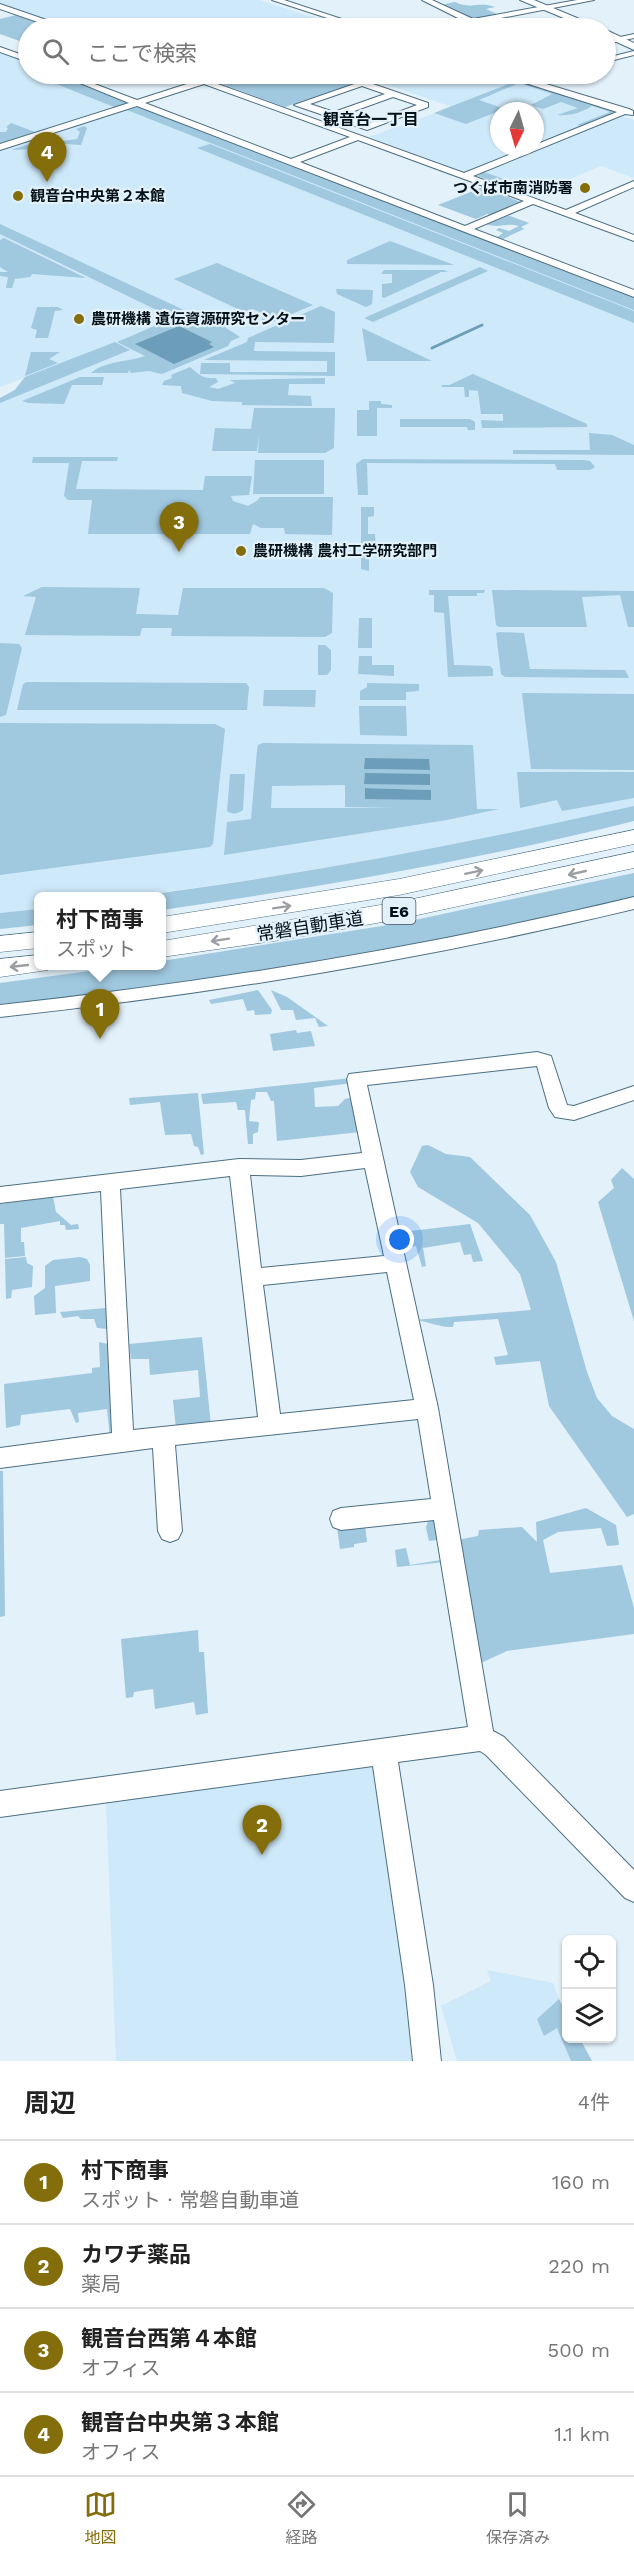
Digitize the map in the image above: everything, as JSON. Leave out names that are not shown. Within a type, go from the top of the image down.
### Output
[{"type":"highway","name":"常磐自動車道","points":[[166,924],[436,880],[634,837]]},
{"type":"highway","name":"常磐自動車道","points":[[166,948],[308,927],[448,902],[634,860]]},
{"type":"highway","points":[[0,944],[34,941]]},
{"type":"highway","points":[[0,968],[34,965]]},
{"type":"main road","points":[[525,0],[570,18]]},
{"type":"main road","points":[[618,39],[634,47]]},
{"type":"street","points":[[276,0],[333,18]]},
{"type":"street","points":[[426,0],[465,18]]},
{"type":"street","points":[[489,18],[590,0]]},
{"type":"street","points":[[0,6],[33,18]]},
{"type":"street","points":[[618,39],[634,36]]},
{"type":"street","points":[[0,50],[18,56]]},
{"type":"street","points":[[616,58],[634,53]]},
{"type":"street","points":[[14,55],[18,54]]},
{"type":"street","points":[[88,84],[634,294]]},
{"type":"street","points":[[0,147],[196,84]]},
{"type":"street","points":[[213,84],[634,238]]},
{"type":"street","points":[[284,110],[358,84]]},
{"type":"street","points":[[303,104],[367,127],[425,105],[364,84]]},
{"type":"street","points":[[538,84],[630,113]]},
{"type":"street","points":[[335,115],[393,94]]},
{"type":"street","points":[[611,106],[632,101]]},
{"type":"street","points":[[465,176],[630,113]]},
{"type":"street","points":[[292,162],[359,137]]},
{"type":"street","points":[[567,213],[633,185]]},
{"type":"street","points":[[466,229],[533,201]]},
{"type":"street","points":[[595,201],[605,205]]},
{"type":"street","points":[[0,1011],[173,991],[265,977],[448,943],[634,903]]},
{"type":"street","points":[[482,1738],[427,1408],[356,1079],[537,1059],[545,1061],[558,1108],[562,1112],[574,1113],[634,1093]]},
{"type":"street","points":[[0,1195],[239,1167],[301,1168],[373,1159]]},
{"type":"street","points":[[239,1167],[270,1425]]},
{"type":"street","points":[[110,1182],[123,1441]]},
{"type":"street","points":[[252,1278],[395,1263]]},
{"type":"street","points":[[0,1458],[123,1441],[427,1408]]},
{"type":"street","points":[[163,1437],[170,1531]]},
{"type":"street","points":[[341,1519],[444,1508]]},
{"type":"street","points":[[0,1804],[482,1738],[495,1746],[634,1889]]},
{"type":"street","points":[[383,1750],[419,1985],[427,2061]]},
{"type":"shaded area","points":[[0,0],[259,0],[315,18],[42,18],[0,3]]},
{"type":"shaded area","points":[[455,2],[466,5],[484,5],[495,7],[486,9],[497,14],[469,18],[440,5]]},
{"type":"shaded area","points":[[16,15],[25,18],[18,18],[18,40],[0,34],[0,19]]},
{"type":"shaded area","points":[[0,51],[18,58],[18,84],[84,84],[129,101],[0,144]]},
{"type":"shaded area","points":[[56,84],[80,84],[127,103],[114,107]]},
{"type":"shaded area","points":[[222,84],[353,84],[285,107]]},
{"type":"shaded area","points":[[385,84],[521,84],[634,120],[634,178],[601,166],[530,196],[369,137],[452,107]]},
{"type":"shaded area","points":[[509,84],[517,84],[479,100],[490,104],[490,115],[466,124],[434,113]]},
{"type":"shaded area","points":[[522,84],[533,84],[617,111],[580,126],[577,125],[610,112],[592,106],[575,114],[557,115],[578,108],[561,102],[544,109],[544,102],[537,102],[552,94]]},
{"type":"shaded area","points":[[137,106],[634,297],[634,806],[501,836],[360,864],[165,892],[34,892],[34,909],[0,913],[0,398],[14,390],[24,378],[0,387],[0,150]]},
{"type":"shaded area","points":[[138,107],[634,298],[634,310],[127,110]]},
{"type":"shaded area","points":[[11,123],[35,132],[0,144],[0,132],[6,132],[8,128],[6,127]]},
{"type":"shaded area","points":[[84,126],[87,128],[81,145],[52,143],[41,145],[39,149],[11,150],[45,139],[48,143],[77,139],[80,132],[76,129]]},
{"type":"shaded area","points":[[210,144],[634,311],[634,323],[197,148]]},
{"type":"shaded area","points":[[484,172],[535,190],[543,190],[529,195],[478,176]]},
{"type":"shaded area","points":[[483,187],[523,203],[493,216],[487,214],[476,219],[438,205]]},
{"type":"shaded area","points":[[507,215],[529,223],[521,227],[524,229],[503,239],[497,237],[503,233],[496,230],[499,228],[509,231],[519,226],[486,224]]},
{"type":"shaded area","points":[[0,224],[218,326],[223,324],[240,337],[231,341],[228,346],[162,374],[149,371],[131,373],[129,370],[128,373],[91,373],[109,364],[145,356],[117,342],[173,318],[0,234]]},
{"type":"shaded area","points":[[4,238],[86,278],[32,274],[30,277],[15,279],[12,288],[6,288],[8,277],[0,276],[0,272],[8,272],[0,267],[0,240]]},
{"type":"shaded area","points":[[390,241],[454,265],[347,264],[347,260]]},
{"type":"shaded area","points":[[217,263],[313,305],[268,324],[261,320],[269,316],[253,309],[244,312],[174,279]]},
{"type":"shaded area","points":[[480,267],[488,271],[373,322],[364,318]]},
{"type":"shaded area","points":[[384,270],[444,270],[448,272],[441,272],[384,298],[382,297],[382,284],[392,283],[392,274],[381,274]]},
{"type":"shaded area","points":[[336,289],[373,290],[372,304],[366,307],[337,294]]},
{"type":"shaded area","points":[[321,306],[335,312],[334,343],[255,342],[254,351],[335,352],[335,376],[200,374],[201,363],[230,363],[230,372],[327,372],[327,361],[204,360]]},
{"type":"shaded area","points":[[37,307],[58,307],[63,310],[55,311],[48,338],[35,338],[37,330],[31,328]]},
{"type":"shaded area","points":[[179,326],[212,342],[209,344],[214,347],[174,364],[135,344]]},
{"type":"shaded area","points":[[362,328],[432,361],[367,361]]},
{"type":"shaded area","points":[[115,342],[130,350],[0,403],[0,398],[15,390],[25,377]]},
{"type":"shaded area","points":[[31,352],[60,352],[49,359],[58,363],[25,376]]},
{"type":"shaded area","points":[[190,367],[204,377],[216,378],[218,382],[209,387],[218,389],[235,383],[230,380],[325,378],[325,384],[289,384],[288,395],[311,396],[312,406],[242,405],[242,402],[212,401],[182,393],[181,386],[162,385],[164,381],[172,378],[171,375]]},
{"type":"shaded area","points":[[473,374],[587,424],[587,427],[482,428],[481,420],[503,421],[503,414],[481,414],[478,391],[469,390],[469,397],[465,397],[464,387],[442,387],[441,385],[449,385]]},
{"type":"shaded area","points":[[80,377],[104,377],[102,385],[72,385],[64,404],[22,401]]},
{"type":"shaded area","points":[[369,401],[381,401],[381,404],[392,405],[392,408],[377,408],[377,436],[357,436],[357,410],[369,410]]},
{"type":"shaded area","points":[[254,408],[335,408],[334,448],[325,453],[258,453],[259,435],[257,451],[212,451],[215,428],[251,429]]},
{"type":"shaded area","points":[[400,419],[470,419],[475,422],[475,430],[468,430],[467,427],[400,427]]},
{"type":"shaded area","points":[[589,433],[612,435],[634,445],[634,455],[513,454],[513,450],[590,450]]},
{"type":"shaded area","points":[[33,457],[118,457],[117,461],[82,461],[76,489],[203,490],[205,476],[252,476],[249,495],[231,496],[233,501],[248,506],[260,497],[333,497],[332,535],[285,534],[284,528],[261,528],[253,524],[250,534],[88,534],[92,500],[68,500],[64,496],[69,463],[32,463]]},
{"type":"shaded area","points":[[363,459],[584,460],[590,461],[595,467],[590,470],[557,470],[555,464],[367,463],[368,495],[358,495],[356,464]]},
{"type":"shaded area","points":[[255,460],[324,460],[324,494],[253,494]]},
{"type":"shaded area","points":[[361,507],[374,507],[374,516],[368,517],[368,534],[375,534],[376,555],[369,556],[369,571],[361,569]]},
{"type":"shaded area","points":[[42,587],[140,588],[136,614],[178,615],[183,588],[324,588],[333,593],[332,633],[325,637],[171,636],[172,628],[142,628],[140,636],[25,635],[36,597],[23,596]]},
{"type":"shaded area","points":[[429,590],[485,590],[484,593],[477,593],[477,596],[448,596],[454,665],[490,666],[493,669],[493,676],[448,677],[444,613],[434,612],[434,595],[429,595]]},
{"type":"shaded area","points":[[492,590],[634,591],[634,627],[628,627],[620,595],[582,597],[587,627],[499,627],[496,625]]},
{"type":"shaded area","points":[[359,618],[372,618],[372,648],[358,648]]},
{"type":"shaded area","points":[[496,633],[524,633],[530,669],[625,670],[629,678],[505,677],[501,674]]},
{"type":"shaded area","points":[[0,643],[19,644],[22,648],[6,715],[0,717]]},
{"type":"shaded area","points":[[318,645],[325,645],[331,650],[331,670],[327,675],[318,675]]},
{"type":"shaded area","points":[[359,656],[372,656],[372,665],[394,665],[394,676],[358,674]]},
{"type":"shaded area","points":[[27,682],[246,683],[249,687],[247,710],[17,710],[23,684]]},
{"type":"shaded area","points":[[367,683],[419,684],[419,691],[406,692],[406,700],[360,700],[360,691],[367,687]]},
{"type":"shaded area","points":[[264,690],[316,690],[315,707],[263,706]]},
{"type":"shaded area","points":[[522,693],[634,694],[634,770],[531,769]]},
{"type":"shaded area","points":[[359,706],[406,706],[407,736],[360,735]]},
{"type":"shaded area","points":[[0,723],[215,724],[225,729],[213,844],[210,847],[0,875]]},
{"type":"shaded area","points":[[263,743],[473,745],[477,809],[499,809],[447,820],[224,855],[227,822],[251,819],[258,745]],"holes":[[[365,758],[429,770],[365,769]],[[345,785],[345,807],[395,808],[271,808],[272,786]],[[365,788],[431,790],[431,800]]]},
{"type":"shaded area","points":[[365,758],[429,759],[430,770],[364,769]]},
{"type":"shaded area","points":[[517,772],[634,772],[634,798],[562,811],[557,800],[520,808]]},
{"type":"shaded area","points":[[365,773],[430,774],[430,785],[364,784]]},
{"type":"shaded area","points":[[230,774],[245,774],[243,810],[235,814],[227,811]]},
{"type":"shaded area","points":[[365,788],[431,790],[431,800],[365,799]]},
{"type":"shaded area","points":[[634,806],[634,821],[517,848],[399,872],[166,909],[166,892],[386,857]]},
{"type":"shaded area","points":[[634,873],[634,897],[479,933],[229,976],[115,992],[0,1004],[0,983],[97,970],[166,970],[166,960],[401,923]]},
{"type":"shaded area","points":[[34,909],[34,925],[0,929],[0,913]]},
{"type":"shaded area","points":[[258,990],[272,1010],[271,1014],[255,1015],[254,1010],[247,1011],[243,999],[211,1004],[209,1000]]},
{"type":"shaded area","points":[[271,990],[287,997],[328,1026],[319,1027],[315,1018],[296,1020],[293,1010],[281,1010]]},
{"type":"shaded area","points":[[296,1030],[297,1033],[311,1031],[315,1046],[273,1051],[270,1034]]},
{"type":"shaded area","points":[[351,1078],[352,1083],[314,1088],[315,1107],[338,1106],[345,1099],[353,1097],[360,1132],[277,1141],[274,1101],[271,1101],[267,1092],[256,1092],[255,1099],[251,1100],[249,1121],[259,1122],[258,1132],[253,1134],[253,1144],[248,1144],[245,1110],[238,1110],[236,1102],[203,1104],[201,1094]]},
{"type":"shaded area","points":[[198,1093],[204,1154],[201,1155],[198,1147],[194,1146],[191,1134],[165,1135],[160,1102],[130,1105],[129,1098]]},
{"type":"shaded area","points":[[428,1145],[446,1154],[470,1157],[530,1215],[556,1262],[587,1372],[597,1398],[612,1416],[634,1429],[634,1514],[627,1517],[549,1406],[540,1361],[496,1365],[494,1357],[508,1355],[498,1319],[454,1322],[453,1327],[414,1320],[531,1310],[520,1274],[478,1223],[418,1187],[410,1172],[422,1146]]},
{"type":"shaded area","points":[[622,1168],[634,1179],[634,1321],[598,1202],[614,1188],[611,1180]]},
{"type":"shaded area","points":[[53,1197],[56,1212],[71,1225],[78,1224],[79,1229],[66,1230],[65,1225],[60,1225],[60,1221],[21,1228],[21,1242],[24,1242],[25,1256],[5,1258],[4,1224],[0,1224],[0,1204]]},
{"type":"shaded area","points":[[470,1224],[483,1261],[473,1262],[471,1254],[464,1255],[460,1242],[423,1248],[426,1266],[422,1267],[416,1246],[400,1248],[398,1242],[412,1240],[410,1231]]},
{"type":"shaded area","points":[[26,1257],[27,1263],[33,1266],[32,1287],[12,1290],[11,1298],[6,1299],[5,1259]]},
{"type":"shaded area","points":[[80,1257],[87,1259],[90,1265],[90,1281],[55,1286],[56,1313],[35,1315],[34,1296],[45,1288],[45,1266],[53,1260]]},
{"type":"shaded area","points":[[106,1308],[108,1329],[97,1328],[94,1319],[81,1319],[78,1316],[63,1318],[60,1312]]},
{"type":"shaded area","points":[[202,1337],[211,1426],[176,1429],[173,1400],[200,1397],[198,1370],[150,1375],[149,1359],[131,1359],[129,1344]]},
{"type":"shaded area","points":[[99,1342],[108,1344],[114,1435],[110,1437],[107,1409],[78,1413],[79,1422],[76,1423],[70,1409],[21,1415],[20,1425],[6,1428],[4,1384],[92,1373],[92,1368],[100,1367]]},
{"type":"shaded area","points":[[0,1471],[3,1471],[5,1616],[0,1617]]},
{"type":"shaded area","points":[[586,1508],[616,1525],[619,1545],[607,1546],[601,1528],[558,1532],[543,1540],[550,1573],[622,1565],[634,1608],[634,1634],[507,1651],[481,1663],[457,1540],[478,1536],[479,1530],[522,1527],[537,1542],[536,1522]]},
{"type":"shaded area","points":[[429,1516],[438,1521],[445,1562],[397,1567],[395,1550],[406,1548],[410,1565],[441,1560],[438,1540],[429,1541],[426,1528]]},
{"type":"shaded area","points":[[365,1525],[367,1542],[340,1549],[337,1527]]},
{"type":"shaded area","points":[[198,1630],[199,1652],[204,1652],[208,1713],[196,1715],[194,1702],[155,1709],[153,1689],[134,1692],[133,1697],[126,1698],[121,1639]]},
{"type":"shaded area","points":[[368,1760],[378,1768],[418,2061],[116,2061],[106,1800]]},
{"type":"shaded area","points":[[487,1970],[553,1983],[559,1999],[537,2019],[557,2028],[571,2061],[457,2061],[441,2006],[491,1981]]},
{"type":"shaded area","points":[[559,1999],[562,2005],[562,2040],[557,2028],[544,2036],[537,2019]]},
{"type":"shaded area","points":[[563,2043],[582,2043],[592,2061],[571,2061]]},
{"type":"waterway","points":[[432,348],[482,325]]},
{"type":"place","name":"観音台中央第３本館","points":[[47,182]]},
{"type":"place","name":"つくば市南消防署","points":[[585,188]]},
{"type":"place","name":"観音台中央第２本館","points":[[18,196]]},
{"type":"place","name":"農研機構 遺伝資源研究センター","points":[[79,319]]},
{"type":"place","name":"農研機構 農村工学研究部門","points":[[241,551]]},
{"type":"place","name":"観音台西第４本館","points":[[179,552]]},
{"type":"place","name":"村下商事","points":[[100,1039]]},
{"type":"place","name":"カワチ薬品","points":[[262,1855]]},
{"type":"district","name":"観音台一丁目","points":[[371,119]]}]
